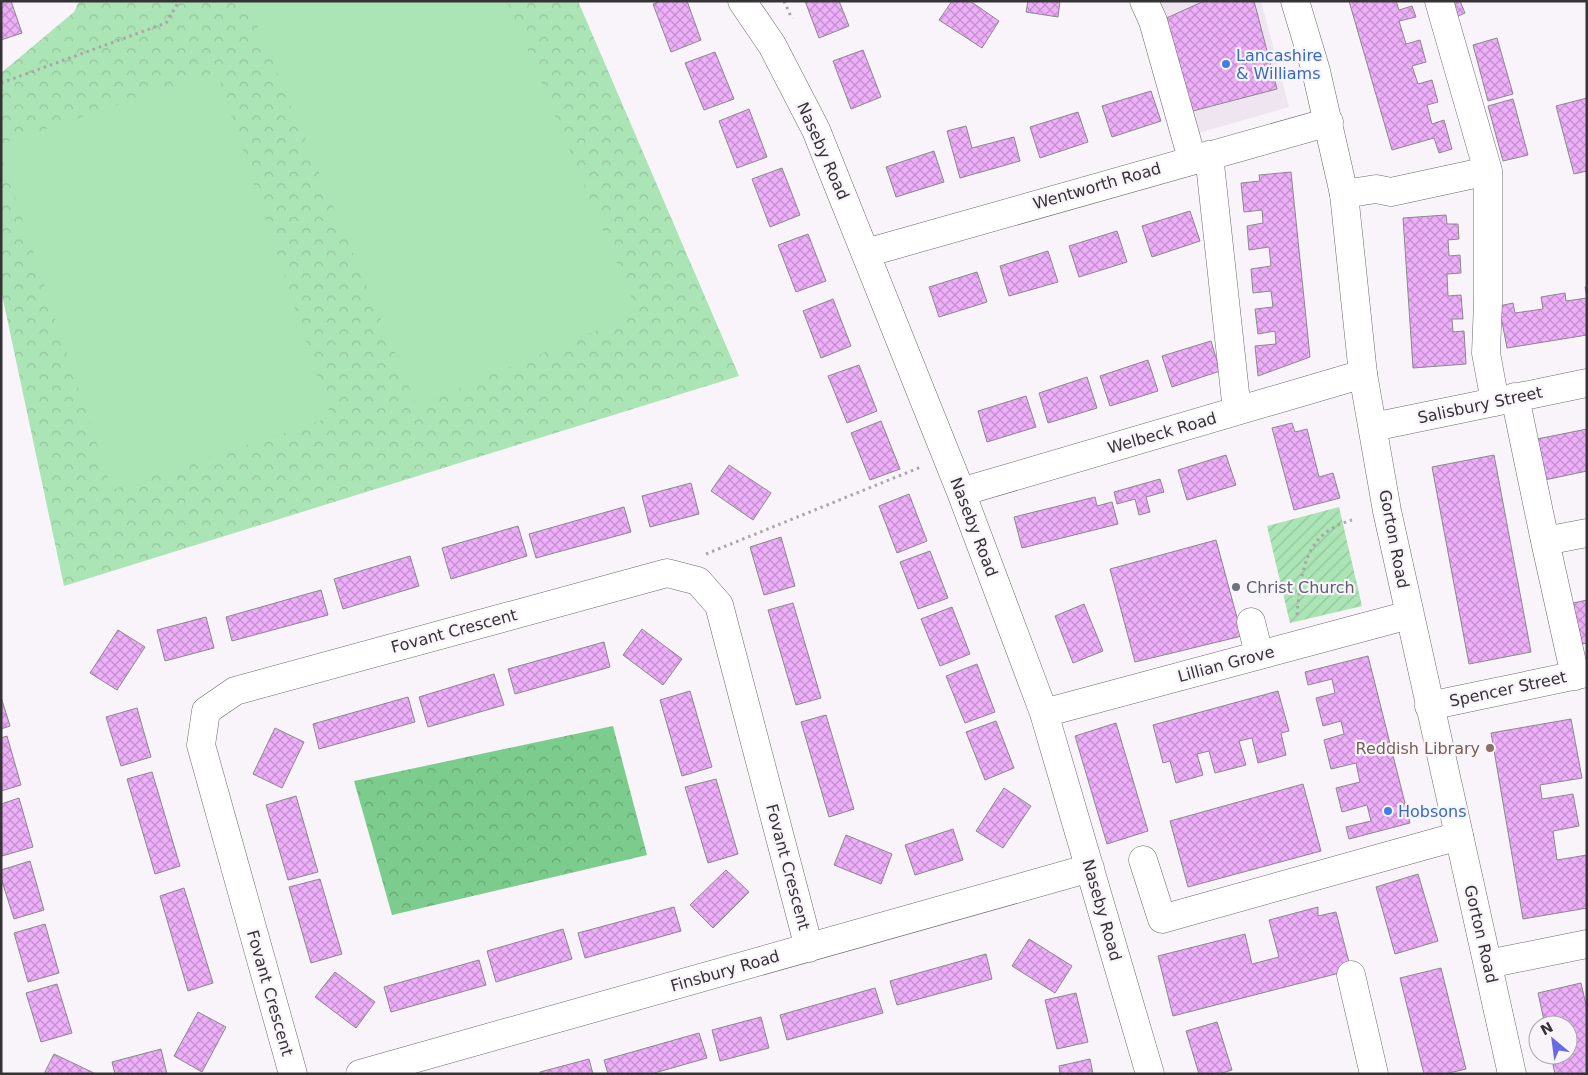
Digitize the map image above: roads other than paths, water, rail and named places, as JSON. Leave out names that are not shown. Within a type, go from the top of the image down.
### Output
[{"type":"street","name":"Naseby Road","points":[[742,1],[772,45],[816,130],[961,492],[1044,713],[1150,1074]]},
{"type":"street","points":[[1144,1],[1153,21],[1201,157],[1237,411]]},
{"type":"street","name":"Gorton Road","points":[[1295,1],[1329,122],[1344,194],[1363,374],[1387,511],[1512,1074]]},
{"type":"street","points":[[1439,1],[1488,172],[1486,353],[1505,400],[1581,674]]},
{"type":"street","name":"Wentworth Road","points":[[866,252],[1329,122]]},
{"type":"street","points":[[1344,194],[1376,189],[1391,192],[1488,172]]},
{"type":"street","name":"Welbeck Road","points":[[961,492],[1363,374]]},
{"type":"street","name":"Salisbury Street","points":[[1373,427],[1587,383]]},
{"type":"street","points":[[1545,541],[1587,534]]},
{"type":"street","name":"Fovant Crescent","points":[[293,1074],[201,745],[206,711],[235,691],[667,572],[698,582],[719,605],[810,948]]},
{"type":"street","name":"Lillian Grove","points":[[1044,713],[1409,615]]},
{"type":"street","points":[[1251,622],[1259,654]]},
{"type":"street","name":"Spencer Street","points":[[1429,706],[1581,674]]},
{"type":"street","points":[[1144,860],[1162,919],[1459,836]]},
{"type":"street","name":"Finsbury Road","points":[[360,1074],[1090,868]]},
{"type":"street","points":[[1488,964],[1587,944]]},
{"type":"street","points":[[1352,975],[1374,1074]]},
{"type":"place","name":"Lancashire & Williams","points":[[1226,64]]},
{"type":"place","name":"Christ Church","points":[[1236,587]]},
{"type":"place","name":"Reddish Library","points":[[1490,748]]},
{"type":"place","name":"Hobsons","points":[[1388,811]]}]
